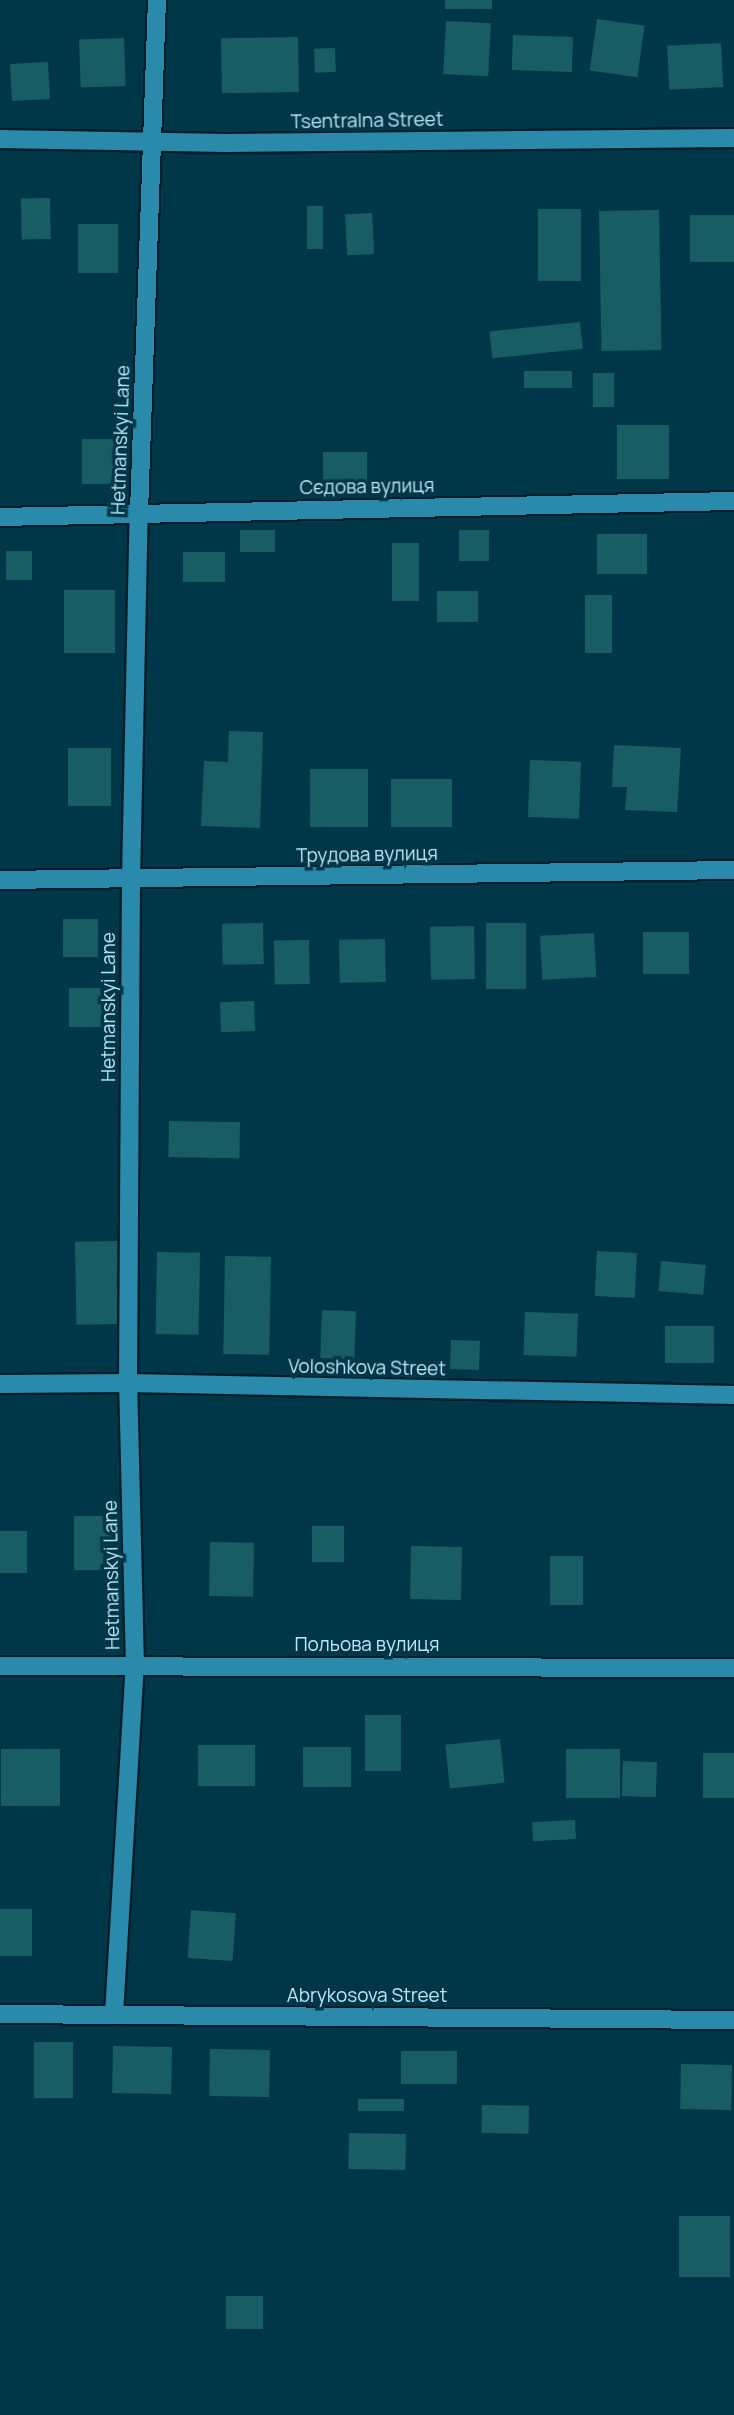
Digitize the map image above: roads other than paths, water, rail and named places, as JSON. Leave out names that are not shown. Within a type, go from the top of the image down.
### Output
[{"type":"street","name":"Hetmanskyi Lane","points":[[114,2015],[135,1666],[128,1383],[131,880],[139,512],[157,0]]},
{"type":"street","name":"Tsentralna Street","points":[[0,139],[152,142],[734,138]]},
{"type":"street","name":"Сєдова вулиця","points":[[0,517],[734,501]]},
{"type":"street","name":"Трудова вулиця","points":[[0,880],[734,870]]},
{"type":"street","name":"Voloshkova Street","points":[[0,1384],[128,1383],[734,1395]]},
{"type":"street","name":"Польова вулиця","points":[[0,1665],[734,1668]]},
{"type":"street","name":"Abrykosova Street","points":[[0,2014],[734,2020]]}]
